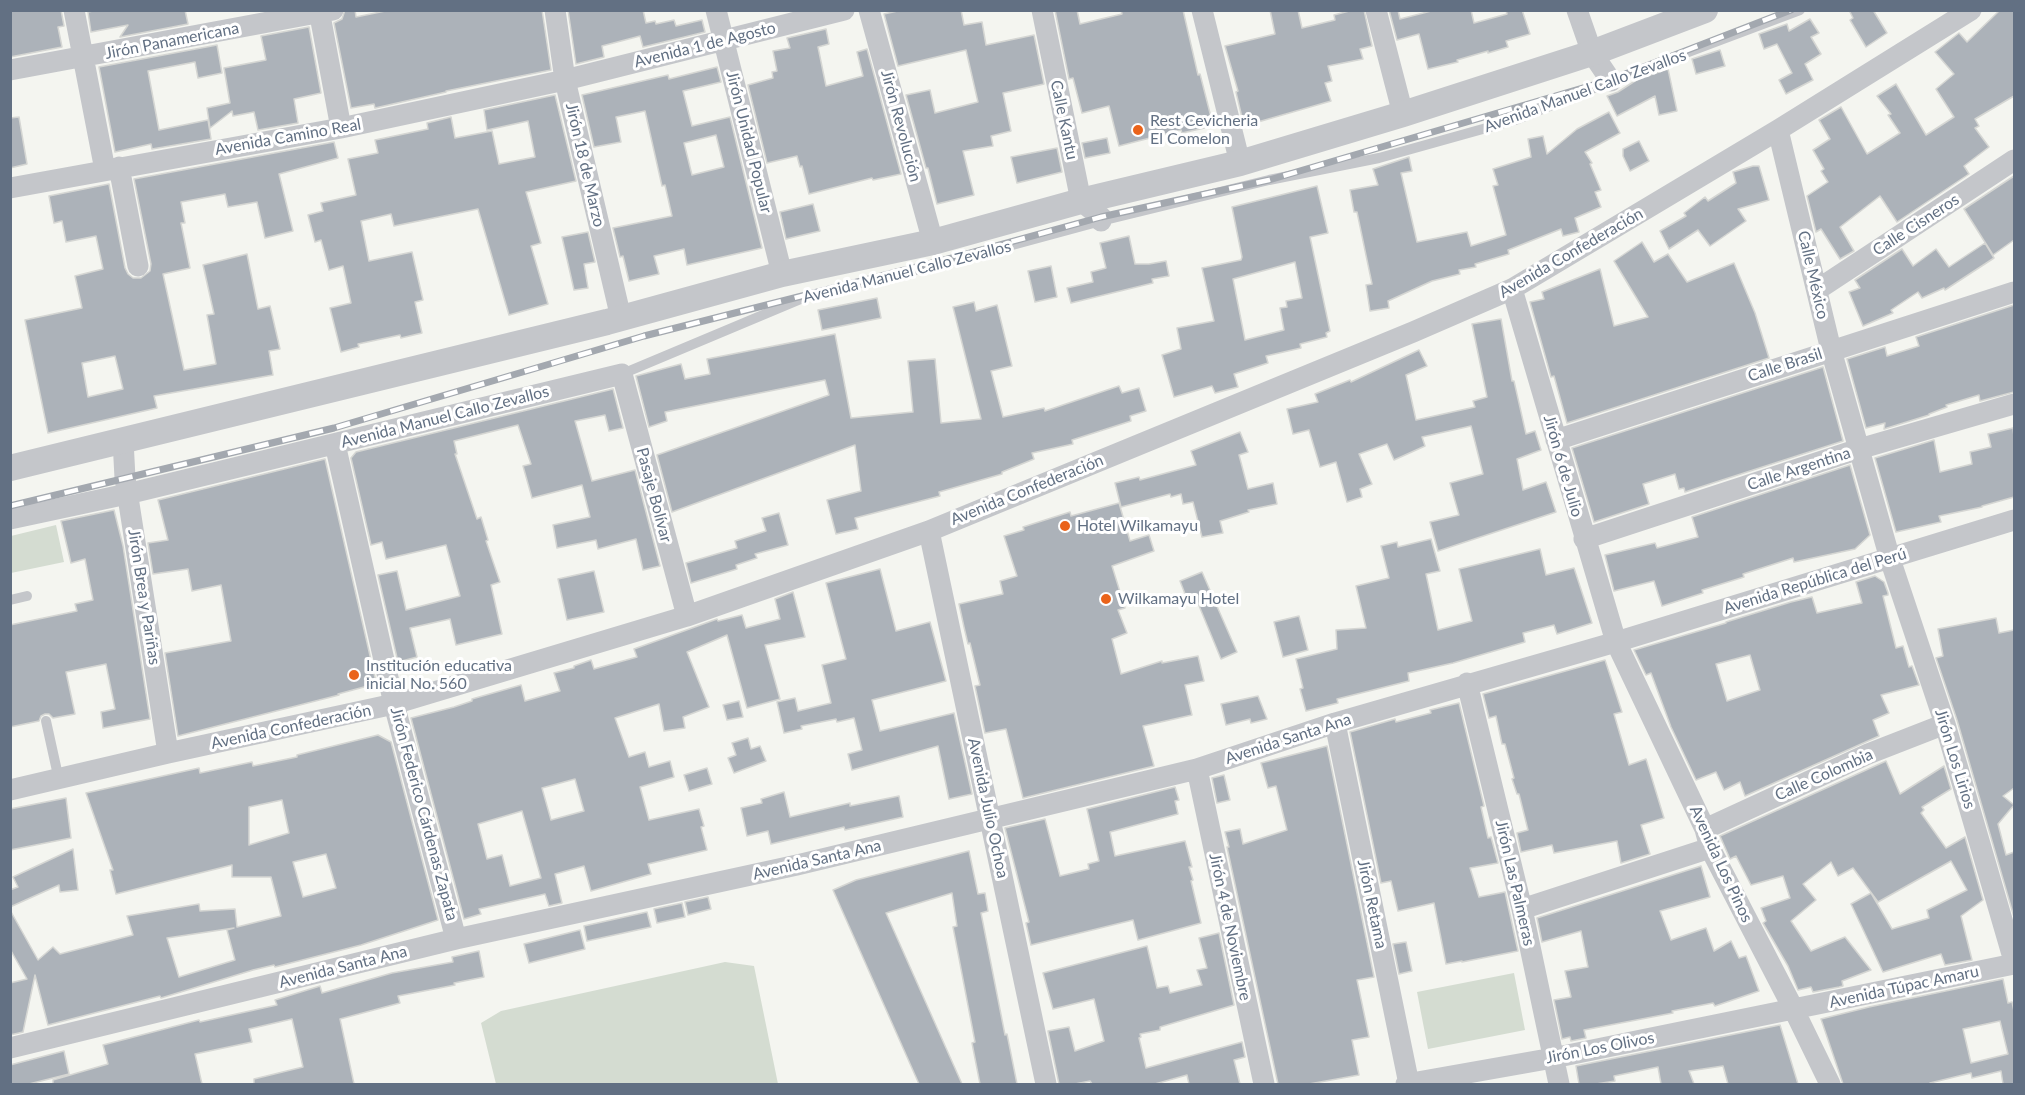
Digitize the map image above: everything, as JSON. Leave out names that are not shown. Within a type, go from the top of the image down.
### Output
[{"type":"street","points":[[74,10],[82,58],[138,266]]},
{"type":"street","name":"Jirón 18 de Marzo","points":[[555,10],[565,80],[621,318]]},
{"type":"street","name":"Jirón Unidad Popular","points":[[716,10],[782,274]]},
{"type":"street","name":"Avenida 1 de Agosto","points":[[565,80],[844,10]]},
{"type":"street","name":"Jirón Revolución","points":[[869,10],[933,242]]},
{"type":"street","name":"Calle Kantu","points":[[1042,10],[1081,201]]},
{"type":"street","points":[[1202,10],[1240,163]]},
{"type":"street","points":[[1376,10],[1403,114]]},
{"type":"street","points":[[1577,10],[1592,53],[1611,81]]},
{"type":"street","name":"Avenida Manuel Callo Zevallos","points":[[10,468],[621,318],[782,274],[933,242],[1081,201],[1240,163],[1403,114],[1592,53],[1705,10]]},
{"type":"street","name":"Avenida Confederación","points":[[10,790],[394,704],[687,616],[929,531],[1512,290],[1778,130],[1971,10]]},
{"type":"street","points":[[324,11],[341,128]]},
{"type":"street","name":"Jirón Panamericana","points":[[10,70],[324,11]]},
{"type":"street","name":"Avenida Camino Real","points":[[10,188],[341,128],[565,80]]},
{"type":"street","name":"Calle México","points":[[1778,130],[1831,350],[1890,558]]},
{"type":"street","name":"Calle Cisneros","points":[[1817,290],[2014,160]]},
{"type":"street","points":[[1081,201],[1101,217],[1101,221]]},
{"type":"street","name":"Jirón 6 de Julio","points":[[1512,290],[1616,642]]},
{"type":"street","name":"Calle Brasil","points":[[1556,440],[2014,292]]},
{"type":"street","name":"Avenida Manuel Callo Zevallos","points":[[10,519],[128,494],[622,374]]},
{"type":"street","name":"Pasaje Bolívar","points":[[622,374],[687,616]]},
{"type":"street","name":"Calle Argentina","points":[[1584,539],[1859,449],[2014,404]]},
{"type":"street","name":"Jirón Brea y Pariñas","points":[[123,440],[128,494],[168,753]]},
{"type":"street","name":"Jirón Federico Cárdenas Zapata","points":[[335,444],[394,704],[456,939]]},
{"type":"street","name":"Avenida República del Perú","points":[[1616,642],[2014,520]]},
{"type":"street","name":"Avenida Julio Ochoa","points":[[929,531],[1046,1084]]},
{"type":"street","name":"Jirón Los Lirios","points":[[1890,558],[1945,724],[2014,962]]},
{"type":"street","name":"Avenida Santa Ana","points":[[10,1048],[456,939],[797,865],[1197,769],[1335,723],[1467,683],[1616,642]]},
{"type":"street","name":"Avenida Los Pinos","points":[[1616,642],[1707,839],[1830,1084]]},
{"type":"street","name":"Jirón Las Palmeras","points":[[1467,683],[1522,909],[1559,1084]]},
{"type":"street","name":"Jirón Retama","points":[[1335,723],[1408,1084]]},
{"type":"street","name":"Calle Colombia","points":[[1522,909],[1707,839],[1868,754],[1945,724]]},
{"type":"street","name":"Jirón 4 de Noviembre","points":[[1197,769],[1264,1084]]},
{"type":"street","name":"Avenida Túpac Amaru","points":[[1794,1010],[2014,962]]},
{"type":"street","name":"Jirón Los Olivos","points":[[1408,1084],[1794,1010]]},
{"type":"lane","name":"Avenida Manuel Callo Zevallos","points":[[622,374],[808,296],[1269,180],[1389,155],[1515,120],[1611,81],[1800,10]]},
{"type":"lane","points":[[10,600],[27,596]]},
{"type":"lane","points":[[46,721],[58,780]]},
{"type":"shaded area","points":[[56,525],[64,562],[11,573],[11,536]]},
{"type":"shaded area","points":[[725,962],[754,966],[778,1084],[496,1084],[481,1023],[501,1011]]},
{"type":"shaded area","points":[[1514,973],[1525,1030],[1428,1049],[1417,992]]},
{"type":"building","points":[[10,10],[61,10],[64,26],[58,27],[62,47],[10,57]]},
{"type":"building","points":[[185,10],[188,24],[120,37],[128,25],[91,32],[88,12]]},
{"type":"building","points":[[345,10],[355,10],[356,17],[390,10],[542,10],[551,70],[375,108],[374,104],[351,108],[334,23],[342,19]]},
{"type":"building","points":[[568,10],[643,10],[646,23],[655,21],[656,24],[674,20],[676,26],[702,20],[705,32],[643,47],[640,36],[602,46],[604,57],[576,64]]},
{"type":"building","points":[[902,10],[961,10],[964,25],[982,22],[986,45],[1034,35],[1044,84],[1003,93],[1011,131],[991,136],[993,146],[963,151],[974,195],[937,204],[906,95],[930,90],[935,113],[978,102],[966,50],[898,66],[884,14]]},
{"type":"building","points":[[1055,10],[1077,10],[1080,24],[1122,14],[1121,10],[1183,10],[1198,75],[1200,74],[1212,121],[1209,127],[1182,133],[1181,130],[1119,146],[1109,106],[1082,113],[1073,78],[1069,79]]},
{"type":"building","points":[[1270,10],[1298,10],[1302,28],[1335,20],[1334,15],[1353,10],[1364,10],[1372,46],[1360,49],[1363,59],[1328,66],[1332,81],[1325,83],[1331,101],[1244,126],[1236,92],[1238,91],[1225,46],[1275,34]]},
{"type":"building","points":[[1389,10],[1398,10],[1400,19],[1435,10],[1471,10],[1474,23],[1507,14],[1506,10],[1522,10],[1530,34],[1506,41],[1508,47],[1428,69],[1419,34],[1397,40]]},
{"type":"building","points":[[1849,10],[1873,10],[1887,33],[1866,47],[1850,20],[1853,18]]},
{"type":"building","points":[[2000,10],[2014,10],[2014,96],[1975,119],[1979,126],[1975,128],[1989,147],[1964,166],[1969,174],[1897,222],[1880,196],[1840,227],[1854,251],[1840,259],[1821,229],[1816,232],[1807,196],[1828,182],[1821,171],[1824,169],[1813,150],[1830,139],[1819,120],[1841,107],[1867,154],[1900,133],[1888,115],[1891,114],[1877,96],[1896,84],[1926,135],[1954,117],[1936,89],[1954,74],[1935,52],[1959,33],[1967,42]]},
{"type":"building","points":[[1810,19],[1819,33],[1811,37],[1821,54],[1805,64],[1813,80],[1786,94],[1779,80],[1792,73],[1777,44],[1764,49],[1759,34],[1787,24],[1789,31]]},
{"type":"building","points":[[309,27],[321,93],[294,99],[298,123],[258,130],[254,112],[233,116],[232,111],[210,128],[207,108],[230,103],[224,68],[266,60],[261,36]]},
{"type":"building","points":[[826,29],[829,44],[818,47],[826,86],[863,76],[857,52],[867,49],[901,174],[873,180],[872,178],[809,194],[797,156],[767,163],[748,85],[773,78],[772,72],[777,71],[773,51],[790,48],[787,38]]},
{"type":"building","points":[[217,45],[222,73],[198,78],[195,62],[148,71],[159,130],[208,120],[211,139],[152,149],[151,144],[115,152],[99,67]]},
{"type":"building","points":[[1720,50],[1725,66],[1696,74],[1692,59]]},
{"type":"building","points":[[717,67],[721,82],[683,91],[692,126],[730,117],[762,248],[687,265],[684,249],[654,256],[659,274],[629,281],[613,228],[672,216],[665,185],[662,186],[645,111],[616,117],[621,142],[594,147],[582,95],[668,75],[669,79]],"holes":[[[716,135],[724,167],[692,175],[684,143]]]},
{"type":"building","points":[[1668,69],[1677,111],[1659,115],[1655,96],[1617,116],[1607,96],[1638,79]]},
{"type":"building","points":[[555,95],[576,181],[526,192],[541,243],[531,246],[548,304],[509,315],[478,209],[394,226],[391,214],[361,221],[369,261],[412,252],[423,300],[415,302],[422,333],[358,344],[359,347],[341,352],[330,308],[351,303],[343,266],[329,270],[321,240],[315,242],[308,215],[323,211],[321,203],[356,195],[348,159],[378,153],[375,140],[428,129],[427,123],[451,117],[455,138],[492,131],[499,164],[535,157],[528,121],[487,130],[484,110]]},
{"type":"building","points":[[1609,112],[1620,133],[1585,152],[1592,163],[1590,164],[1601,190],[1595,192],[1601,207],[1575,218],[1579,232],[1563,236],[1561,229],[1508,250],[1509,254],[1475,264],[1476,267],[1459,270],[1460,274],[1432,281],[1388,301],[1389,308],[1370,311],[1366,285],[1372,284],[1357,212],[1354,212],[1350,190],[1378,185],[1373,169],[1409,157],[1412,171],[1401,173],[1417,242],[1467,232],[1471,246],[1506,235],[1493,186],[1498,185],[1493,169],[1531,157],[1528,139],[1543,136],[1547,154],[1577,129]]},
{"type":"building","points":[[19,117],[27,164],[10,168],[10,118]]},
{"type":"building","points":[[1107,138],[1110,153],[1085,158],[1082,143]]},
{"type":"building","points":[[1639,141],[1649,161],[1630,171],[1623,156],[1623,149]]},
{"type":"building","points":[[334,142],[338,158],[279,174],[293,231],[265,238],[257,202],[228,207],[225,194],[181,202],[185,223],[181,223],[190,268],[163,274],[184,370],[216,364],[207,315],[214,314],[203,265],[247,254],[258,309],[270,306],[280,349],[269,351],[273,375],[154,396],[157,408],[48,433],[25,320],[82,308],[75,276],[103,269],[96,236],[66,242],[62,221],[54,223],[49,196],[109,184],[125,268],[133,278],[141,278],[150,271],[151,264],[134,179]],"holes":[[[115,356],[123,389],[88,397],[82,363]]]},
{"type":"building","points":[[1057,148],[1062,172],[1017,183],[1011,157]]},
{"type":"building","points":[[1759,166],[1769,200],[1738,209],[1746,221],[1710,246],[1698,230],[1669,249],[1660,231],[1686,216],[1684,213],[1705,197],[1708,201],[1736,183],[1733,172]]},
{"type":"building","points":[[2014,176],[2014,240],[1993,255],[1964,209]]},
{"type":"building","points":[[1317,186],[1328,233],[1310,237],[1330,331],[1326,333],[1327,337],[1300,344],[1301,348],[1266,356],[1268,363],[1234,374],[1238,387],[1215,393],[1212,386],[1174,397],[1162,355],[1181,349],[1177,328],[1214,321],[1202,268],[1241,260],[1242,257],[1232,207]],"holes":[[[1295,262],[1302,298],[1286,301],[1287,307],[1280,308],[1284,330],[1245,340],[1233,279]]]},
{"type":"building","points":[[813,204],[820,231],[786,239],[780,212]]},
{"type":"building","points":[[588,232],[595,262],[584,264],[588,288],[574,290],[562,237]]},
{"type":"building","points":[[1129,236],[1135,264],[1166,261],[1169,276],[1152,279],[1153,283],[1071,303],[1067,288],[1093,282],[1091,272],[1106,268],[1100,243]]},
{"type":"building","points":[[1642,242],[1654,262],[1668,254],[1687,282],[1734,263],[1755,313],[1769,358],[1567,423],[1554,376],[1551,377],[1530,302],[1544,299],[1542,292],[1600,269],[1614,326],[1648,317],[1614,261]]},
{"type":"building","points":[[1985,243],[1994,258],[1945,290],[1944,288],[1922,298],[1918,292],[1891,310],[1893,313],[1863,326],[1849,292],[1860,288],[1855,280],[1902,249],[1913,266],[1936,249],[1949,267]]},
{"type":"building","points":[[1051,266],[1057,297],[1035,302],[1028,271]]},
{"type":"building","points":[[877,298],[881,318],[822,330],[818,310]]},
{"type":"building","points":[[974,302],[976,311],[997,305],[1012,366],[991,371],[1003,417],[1044,408],[1045,411],[1119,386],[1122,393],[1139,388],[1146,411],[1130,416],[1131,421],[1072,440],[1073,444],[1032,453],[1034,459],[1002,472],[1002,474],[939,492],[940,496],[855,518],[858,529],[836,534],[827,500],[861,491],[855,445],[672,512],[657,455],[829,395],[825,380],[665,412],[667,421],[649,427],[636,376],[681,364],[685,379],[710,374],[707,359],[835,334],[851,418],[913,412],[908,361],[935,359],[941,423],[981,419],[953,307]]},
{"type":"building","points":[[2014,305],[2014,392],[1980,401],[1979,395],[1946,405],[1947,407],[1929,415],[1884,429],[1885,423],[1866,428],[1847,359],[1885,347],[1887,356],[1919,346],[1916,337]]},
{"type":"building","points":[[1501,319],[1512,381],[1514,381],[1526,434],[1535,431],[1541,450],[1517,459],[1523,490],[1546,482],[1556,512],[1438,551],[1430,522],[1459,515],[1450,483],[1483,474],[1471,426],[1422,437],[1425,446],[1394,460],[1387,444],[1359,454],[1372,484],[1360,489],[1362,497],[1347,502],[1336,462],[1320,467],[1309,430],[1293,434],[1287,409],[1318,402],[1315,394],[1350,380],[1351,382],[1419,350],[1427,366],[1406,375],[1416,420],[1475,407],[1473,401],[1487,397],[1472,324]]},
{"type":"building","points":[[1823,367],[1843,441],[1685,492],[1684,488],[1679,489],[1675,474],[1643,484],[1649,504],[1594,522],[1572,448]]},
{"type":"building","points":[[613,389],[623,428],[609,431],[605,415],[575,421],[592,481],[635,470],[660,566],[643,570],[636,539],[598,549],[596,540],[557,548],[553,525],[590,517],[582,485],[532,498],[523,466],[531,464],[518,425],[454,441],[457,454],[455,454],[477,519],[481,517],[488,540],[486,541],[500,582],[491,585],[502,634],[456,645],[450,619],[410,628],[417,657],[398,662],[378,575],[397,571],[406,610],[460,596],[446,545],[386,559],[382,542],[371,545],[351,458],[356,452]]},
{"type":"building","points":[[2013,428],[2014,497],[1982,507],[1939,516],[1941,522],[1896,532],[1875,458],[1934,440],[1940,472],[1972,464],[1970,452],[1991,447],[1988,434]]},
{"type":"building","points":[[1240,432],[1248,452],[1239,455],[1248,489],[1273,483],[1277,504],[1248,510],[1249,512],[1220,521],[1223,533],[1202,537],[1193,502],[1183,504],[1181,494],[1171,497],[1170,494],[1121,507],[1115,483],[1139,477],[1140,480],[1196,465],[1191,451]]},
{"type":"building","points":[[325,459],[375,684],[178,736],[165,653],[231,641],[221,585],[192,591],[188,569],[153,574],[148,543],[168,540],[158,500]]},
{"type":"building","points":[[1850,465],[1870,535],[1855,549],[1794,562],[1793,558],[1743,574],[1744,577],[1662,606],[1654,581],[1614,591],[1605,555],[1655,543],[1657,548],[1698,537],[1692,517]]},
{"type":"building","points":[[1119,503],[1130,541],[1149,535],[1154,551],[1112,566],[1125,608],[1118,610],[1127,633],[1112,639],[1121,674],[1162,661],[1162,663],[1198,656],[1204,681],[1185,685],[1192,715],[1143,726],[1154,766],[1023,798],[1006,729],[985,733],[975,686],[980,685],[959,604],[1003,594],[1000,581],[1017,576],[1004,536],[1024,530],[1023,527],[1070,512],[1071,516]]},
{"type":"building","points":[[114,510],[123,546],[150,719],[103,728],[101,712],[115,709],[106,664],[66,672],[75,714],[53,718],[45,714],[39,721],[10,727],[10,625],[77,611],[75,604],[93,600],[85,559],[71,563],[61,521]]},
{"type":"building","points":[[779,513],[788,545],[755,554],[757,558],[736,565],[737,569],[691,583],[686,563],[737,548],[735,541],[766,531],[762,518]]},
{"type":"building","points":[[1431,539],[1440,571],[1426,574],[1438,630],[1472,621],[1459,569],[1540,549],[1546,575],[1574,568],[1592,623],[1557,634],[1554,625],[1523,633],[1525,642],[1453,663],[1408,673],[1409,681],[1337,699],[1338,703],[1306,711],[1296,659],[1337,649],[1336,630],[1366,628],[1356,586],[1389,578],[1381,546],[1397,542],[1398,547]]},
{"type":"building","points":[[880,569],[896,631],[930,622],[946,681],[872,700],[880,731],[954,713],[972,794],[949,799],[938,746],[852,770],[848,754],[862,750],[854,718],[801,726],[802,729],[784,733],[777,702],[795,698],[798,711],[831,703],[822,665],[846,659],[826,583]]},
{"type":"building","points":[[594,571],[604,612],[567,620],[558,579]]},
{"type":"building","points":[[1202,572],[1237,652],[1221,659],[1195,596],[1187,599],[1180,581]]},
{"type":"building","points":[[1875,576],[1884,582],[1888,595],[1883,596],[1896,648],[1903,646],[1909,667],[1912,666],[1919,685],[1881,695],[1889,713],[1873,720],[1879,736],[1745,796],[1740,782],[1724,790],[1716,772],[1696,780],[1671,727],[1651,673],[1646,675],[1634,650],[1812,597],[1817,613],[1862,603],[1856,582]],"holes":[[[1750,655],[1760,690],[1727,701],[1716,664]]]},
{"type":"building","points":[[793,592],[805,637],[765,645],[780,699],[747,708],[727,635],[687,652],[709,707],[683,717],[685,728],[664,731],[659,704],[615,718],[629,757],[645,752],[649,767],[670,761],[674,777],[640,787],[649,820],[699,809],[707,850],[648,864],[651,874],[591,891],[584,866],[555,874],[562,903],[549,906],[545,894],[479,909],[481,914],[464,919],[411,718],[454,707],[472,701],[472,699],[521,685],[525,701],[560,691],[554,673],[574,668],[574,666],[591,660],[594,669],[637,657],[634,649],[717,619],[718,621],[742,615],[746,628],[780,619],[775,599]],"holes":[[[575,779],[584,811],[551,820],[542,788]],[[522,811],[541,878],[510,886],[502,855],[487,859],[478,824]]]},
{"type":"building","points":[[1299,616],[1308,650],[1283,657],[1274,622]]},
{"type":"building","points":[[1996,618],[1999,633],[2014,630],[2014,788],[2003,796],[2014,805],[1998,824],[2006,855],[2014,852],[2014,917],[1957,720],[1936,658],[1943,656],[1938,629]]},
{"type":"building","points":[[1605,660],[1622,712],[1614,714],[1629,765],[1646,759],[1664,818],[1641,825],[1650,854],[1621,863],[1617,841],[1554,853],[1552,845],[1521,852],[1517,833],[1528,830],[1496,716],[1489,718],[1483,694]]},
{"type":"building","points":[[1258,696],[1267,719],[1251,723],[1250,719],[1226,725],[1221,704]]},
{"type":"building","points":[[739,701],[743,717],[727,720],[723,705]]},
{"type":"building","points":[[1459,703],[1484,806],[1481,807],[1488,838],[1491,837],[1498,863],[1470,868],[1479,897],[1505,892],[1518,951],[1446,964],[1434,903],[1398,911],[1391,881],[1381,883],[1350,732],[1395,719],[1396,722],[1431,713],[1430,710]]},
{"type":"building","points":[[378,735],[391,742],[438,920],[361,945],[275,967],[274,965],[253,970],[161,998],[160,996],[48,1025],[35,975],[23,1032],[10,1035],[10,983],[27,979],[10,949],[10,910],[38,960],[53,947],[60,954],[133,935],[127,916],[199,904],[200,911],[235,909],[237,927],[281,916],[271,877],[232,877],[232,865],[116,894],[110,870],[113,870],[86,793],[199,768],[200,773],[252,762],[253,766],[297,757],[297,755]],"holes":[[[282,800],[289,833],[249,845],[249,807]],[[326,854],[336,888],[303,897],[293,862]],[[234,928],[227,930],[235,960],[179,977],[167,938]]]},
{"type":"building","points":[[748,738],[751,749],[760,746],[766,761],[734,773],[728,758],[736,755],[732,743]]},
{"type":"building","points":[[1327,746],[1374,977],[1357,980],[1369,1037],[1352,1040],[1359,1075],[1309,1084],[1278,1084],[1225,832],[1240,829],[1243,844],[1287,830],[1276,786],[1268,788],[1261,763]]},
{"type":"building","points":[[1886,761],[1900,794],[1944,766],[1951,789],[1922,807],[1924,810],[1921,813],[1946,848],[1965,837],[1983,900],[1961,916],[1972,960],[1945,965],[1941,954],[1883,972],[1851,904],[1871,893],[1892,929],[1929,918],[1927,910],[1967,890],[1951,861],[1878,902],[1853,868],[1838,876],[1831,862],[1803,884],[1816,900],[1791,921],[1811,951],[1845,937],[1871,970],[1842,981],[1843,986],[1813,992],[1811,987],[1798,990],[1788,966],[1763,923],[1766,921],[1761,908],[1790,898],[1783,876],[1751,885],[1736,856],[1730,859],[1720,836]]},
{"type":"building","points":[[707,768],[712,784],[689,791],[684,775]]},
{"type":"building","points":[[1224,775],[1230,800],[1217,803],[1212,778]]},
{"type":"building","points":[[1175,787],[1179,800],[1175,801],[1178,814],[1110,832],[1115,856],[1185,841],[1192,867],[1189,867],[1193,880],[1191,881],[1201,923],[1138,940],[1133,920],[1031,945],[1026,923],[1029,922],[1005,828],[1045,819],[1060,876],[1089,869],[1088,864],[1099,861],[1087,809]]},
{"type":"building","points":[[784,792],[790,817],[850,803],[850,806],[899,796],[903,817],[845,830],[844,827],[771,844],[768,831],[747,836],[741,808],[762,803],[761,799]]},
{"type":"building","points":[[66,798],[71,838],[10,850],[10,809]]},
{"type":"building","points":[[73,849],[78,890],[60,892],[59,885],[10,907],[10,890],[18,887],[13,877]]},
{"type":"building","points":[[969,851],[978,894],[985,893],[988,911],[981,913],[1017,1084],[980,1084],[972,1043],[975,1042],[953,927],[957,926],[952,893],[886,913],[962,1084],[919,1084],[833,890],[856,880]]},
{"type":"building","points":[[1701,866],[1710,897],[1660,911],[1671,940],[1706,928],[1714,951],[1731,941],[1739,958],[1746,956],[1759,991],[1715,1006],[1713,1003],[1584,1030],[1586,1038],[1571,1041],[1570,1037],[1562,1039],[1554,1000],[1571,997],[1565,971],[1588,967],[1581,931],[1542,942],[1537,918]]},
{"type":"building","points":[[708,897],[711,909],[688,915],[685,902]]},
{"type":"building","points":[[682,903],[685,917],[657,923],[654,909]]},
{"type":"building","points":[[647,912],[651,927],[587,941],[584,926]]},
{"type":"building","points":[[580,930],[585,949],[529,963],[524,944]]},
{"type":"building","points":[[1219,933],[1234,1005],[1160,1027],[1160,1030],[1140,1034],[1139,1038],[1146,1068],[1242,1042],[1245,1057],[1234,1060],[1240,1084],[1189,1084],[1187,1075],[1155,1084],[1092,1084],[1090,1081],[1059,1084],[1048,1031],[1069,1027],[1075,1051],[1104,1041],[1094,999],[1053,1009],[1043,973],[1147,946],[1157,988],[1168,986],[1170,993],[1202,985],[1197,970],[1207,968],[1199,938]]},
{"type":"building","points":[[1406,942],[1412,971],[1399,974],[1393,944]]},
{"type":"building","points":[[479,951],[484,977],[398,996],[400,1003],[340,1019],[354,1084],[254,1084],[254,1079],[303,1067],[292,1019],[249,1029],[252,1042],[195,1054],[202,1084],[53,1084],[53,1080],[108,1064],[103,1045],[199,1020],[200,1022],[277,1005],[275,1000],[320,986],[322,993],[392,973],[453,962],[452,957]]},
{"type":"building","points":[[2003,979],[2008,1003],[2012,1002],[2014,1011],[2014,1084],[2003,1084],[2001,1071],[1972,1078],[1971,1073],[1931,1084],[1843,1084],[1821,1019]],"holes":[[[2000,1021],[2008,1054],[1971,1063],[1963,1029]]]},
{"type":"building","points":[[1780,1025],[1798,1084],[1728,1084],[1723,1066],[1689,1071],[1694,1084],[1661,1084],[1658,1067],[1614,1076],[1615,1081],[1579,1084],[1576,1066]]},
{"type":"building","points":[[64,1051],[69,1074],[29,1084],[10,1084],[10,1065]]},
{"type":"railway","points":[[10,506],[334,428],[644,336],[956,257],[1101,217],[1269,180],[1610,80],[1791,10]]},
{"type":"place","name":"Rest Cevicheria El Comelon","points":[[1138,130]]},
{"type":"place","name":"Hotel Wilkamayu","points":[[1065,526]]},
{"type":"place","name":"Wilkamayu Hotel","points":[[1106,599]]},
{"type":"place","name":"Institución educativa inicial No. 560","points":[[354,675]]}]
